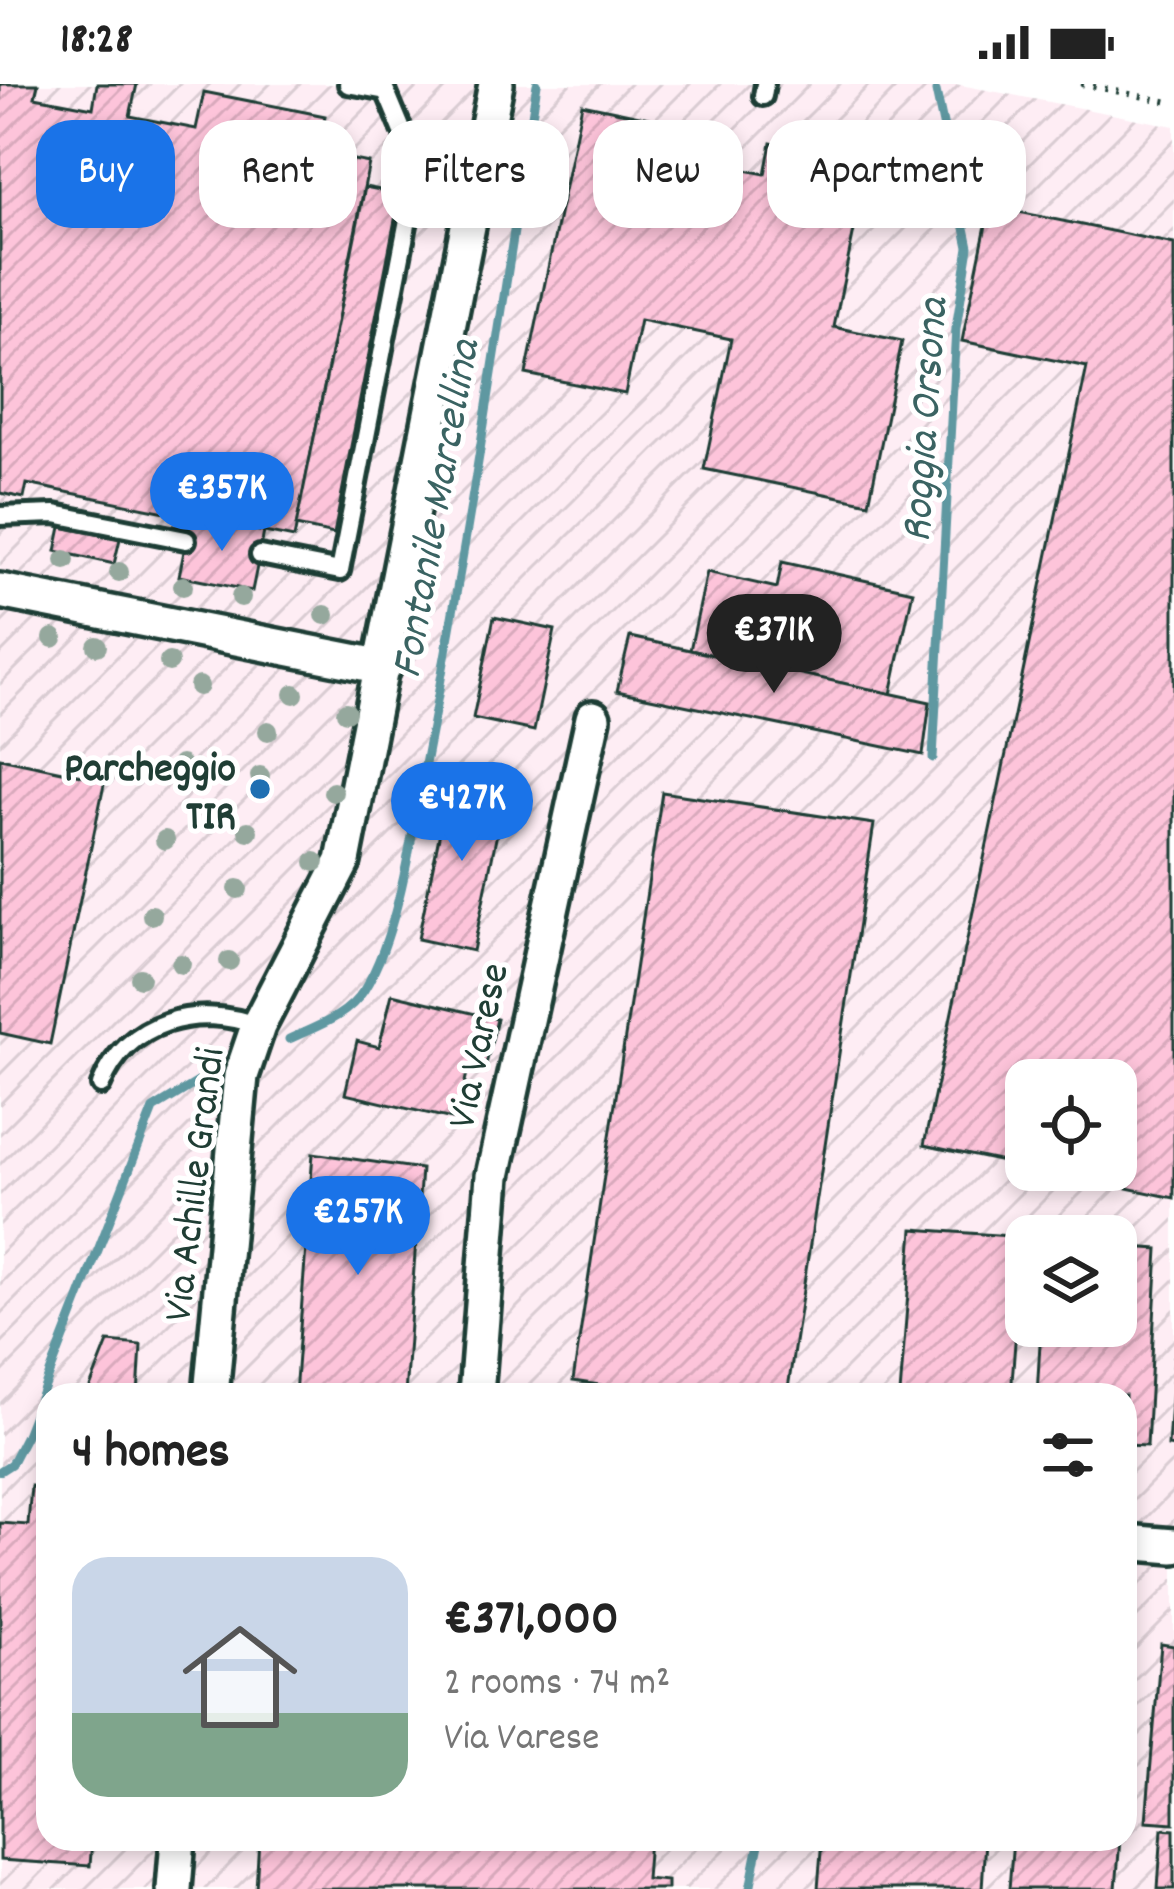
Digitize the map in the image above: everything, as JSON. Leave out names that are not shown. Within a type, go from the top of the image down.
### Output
[{"type":"street","name":"Via Achille Grandi","points":[[212,1383],[241,1076],[257,1026],[343,861],[496,84]]},
{"type":"street","points":[[0,591],[383,667]]},
{"type":"street","name":"Via Varese","points":[[477,1383],[493,1176],[593,718]]},
{"type":"street","points":[[1137,1543],[1174,1546]]},
{"type":"street","points":[[174,1889],[177,1851]]},
{"type":"lane","points":[[260,555],[340,571],[418,168],[382,87],[348,84]]},
{"type":"lane","points":[[0,516],[55,514],[187,540]]},
{"type":"lane","points":[[101,1085],[130,1044],[171,1020],[218,1015],[257,1026]]},
{"type":"path","points":[[1081,84],[1174,103]]},
{"type":"shaded area","points":[[0,84],[955,84],[1174,126],[1174,1889],[0,1889]]},
{"type":"building","points":[[0,84],[38,84],[35,97],[93,108],[97,84],[137,84],[130,116],[150,120],[36,120],[36,228],[175,228],[175,125],[196,129],[204,92],[325,116],[324,120],[199,120],[199,228],[356,228],[294,538],[27,484],[24,498],[0,493]]},
{"type":"building","points":[[582,104],[658,120],[593,120],[593,228],[743,228],[743,170],[765,174],[767,164],[767,228],[855,228],[834,327],[902,341],[869,503],[704,469],[731,339],[640,320],[625,394],[526,374],[556,228],[569,228],[569,167]]},
{"type":"building","points":[[357,161],[369,163],[357,223]]},
{"type":"building","points":[[365,187],[381,190],[381,228],[393,228],[334,534],[296,526]]},
{"type":"building","points":[[1026,213],[1174,244],[1174,1198],[1137,1190],[1137,1059],[1005,1059],[1005,1162],[924,1145],[1087,367],[962,341],[985,228],[1026,228]]},
{"type":"building","points":[[191,517],[264,532],[252,591],[179,576]]},
{"type":"building","points":[[61,527],[120,539],[114,564],[56,551]]},
{"type":"building","points":[[782,562],[913,591],[891,694],[690,650],[707,572],[777,588]]},
{"type":"building","points":[[494,617],[555,630],[534,731],[473,718]]},
{"type":"building","points":[[630,637],[930,702],[923,755],[617,691]]},
{"type":"building","points":[[0,758],[105,780],[50,1044],[0,1033]]},
{"type":"building","points":[[451,778],[506,789],[473,951],[418,939]]},
{"type":"building","points":[[662,792],[874,824],[789,1383],[573,1381]]},
{"type":"building","points":[[392,994],[497,1019],[484,1073],[468,1069],[456,1120],[345,1094],[357,1041],[379,1047]]},
{"type":"building","points":[[313,1153],[421,1169],[406,1383],[296,1383]]},
{"type":"building","points":[[913,1229],[1005,1236],[1005,1347],[1015,1347],[1012,1383],[901,1383]]},
{"type":"building","points":[[1137,1248],[1158,1249],[1147,1446],[1137,1446],[1137,1383],[1038,1383],[1040,1347],[1137,1347]]},
{"type":"building","points":[[108,1342],[141,1345],[139,1383],[92,1383]]},
{"type":"building","points":[[1174,1356],[1174,1447],[1168,1446]]},
{"type":"building","points":[[31,1486],[36,1486],[36,1851],[91,1851],[90,1866],[0,1860],[0,1523],[28,1525]]},
{"type":"building","points":[[1161,1644],[1174,1646],[1174,1823],[1146,1821]]},
{"type":"building","points":[[1162,1829],[1174,1830],[1174,1889],[1158,1889]]},
{"type":"building","points":[[258,1851],[648,1851],[646,1879],[667,1881],[667,1889],[256,1889]]},
{"type":"building","points":[[821,1851],[984,1851],[982,1889],[818,1889]]},
{"type":"building","points":[[1012,1851],[1119,1851],[1116,1889],[1009,1889]]},
{"type":"waterway","name":"Fontanile Marcellina","points":[[289,1039],[331,1020],[357,999],[377,965],[397,905],[459,579],[537,84]]},
{"type":"waterway","name":"Roggia Orsona","points":[[933,758],[956,328],[969,247],[936,91]]},
{"type":"waterway","name":"Fontanile Marcellina","points":[[46,1383],[153,1109],[201,1080]]},
{"type":"waterway","name":"Fontanile Marcellina","points":[[0,1471],[11,1464],[36,1409]]},
{"type":"waterway","name":"Roggia Orsona","points":[[750,1889],[758,1851]]},
{"type":"place","name":"Parcheggio TIR","points":[[260,789]]}]
